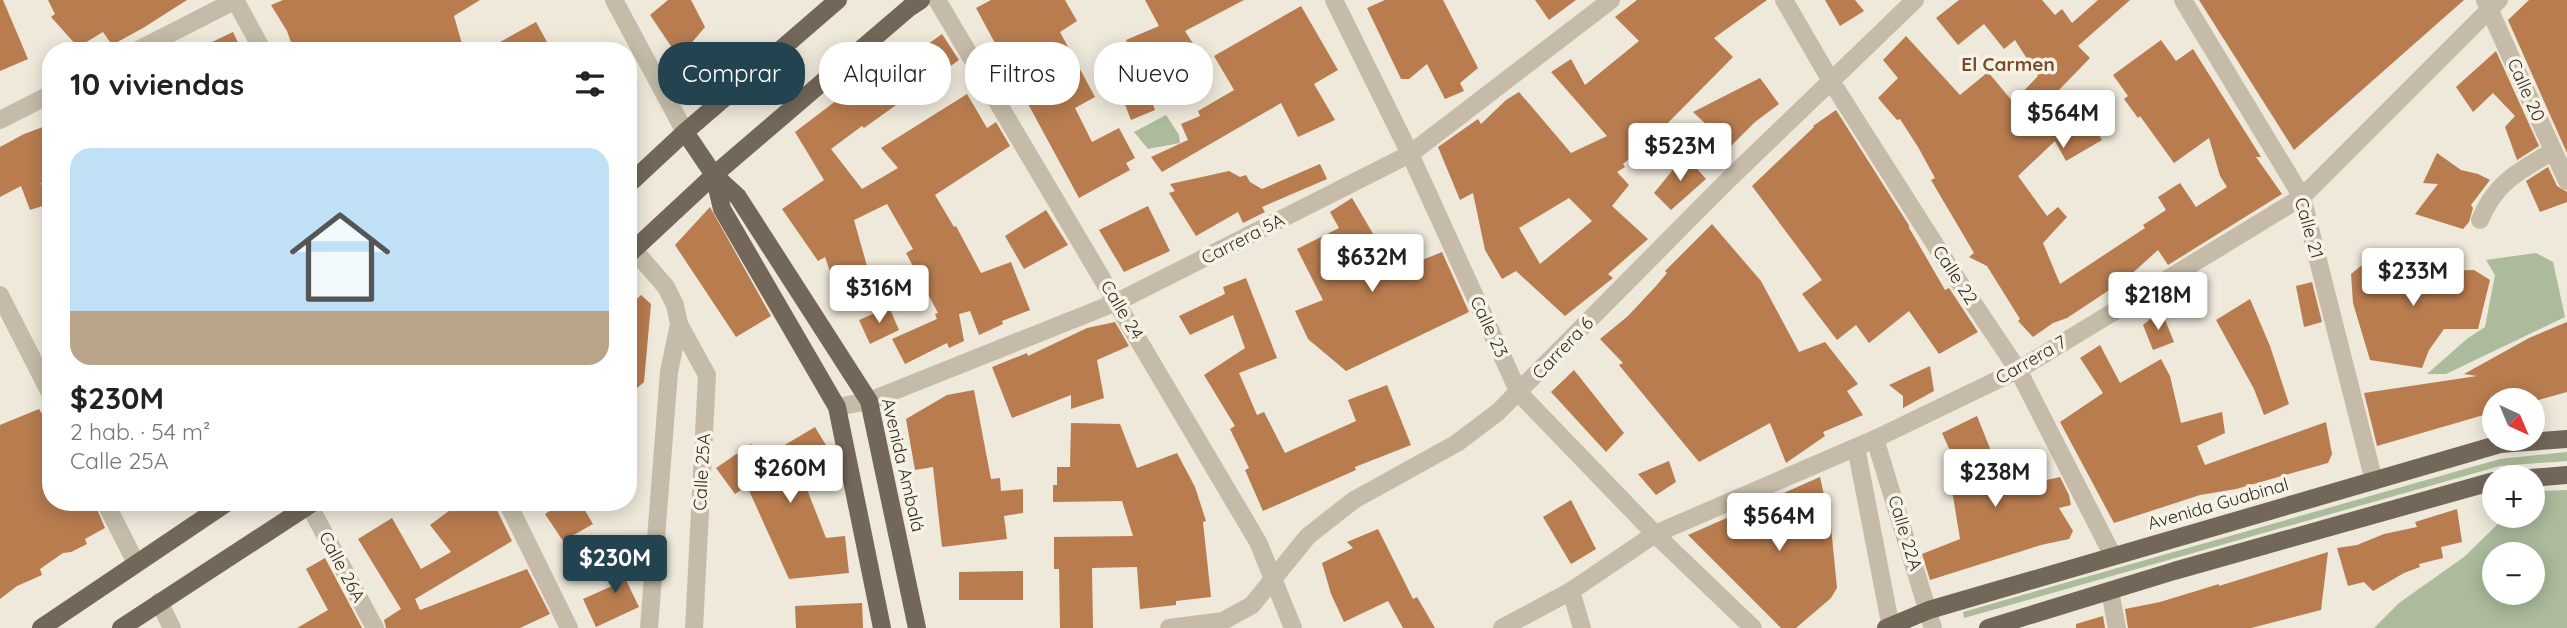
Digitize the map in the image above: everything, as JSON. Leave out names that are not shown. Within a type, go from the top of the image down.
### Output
[{"type":"main road","points":[[637,177],[838,0]]},
{"type":"main road","points":[[637,246],[714,175],[921,0]]},
{"type":"main road","points":[[685,132],[714,175],[722,209],[837,407],[882,628]]},
{"type":"main road","name":"Avenida Ambalá","points":[[714,175],[738,197],[869,401],[917,628]]},
{"type":"main road","name":"Avenida Guabinal","points":[[1889,627],[1928,610],[2500,444],[2567,439]]},
{"type":"main road","points":[[2545,477],[2567,475]]},
{"type":"main road","points":[[1988,628],[2482,484]]},
{"type":"main road","points":[[41,628],[214,511]]},
{"type":"main road","points":[[121,628],[301,511]]},
{"type":"street","points":[[153,42],[235,0],[258,42]]},
{"type":"street","points":[[614,0],[637,42]]},
{"type":"street","name":"Calle 24","points":[[937,0],[1258,542],[1293,628]]},
{"type":"street","name":"Calle 23","points":[[1334,0],[1410,154],[1519,393],[1655,534],[1753,628]]},
{"type":"street","name":"Carrera 5A","points":[[837,407],[869,401],[1117,302],[1410,154],[1611,0]]},
{"type":"street","name":"Calle 22","points":[[1784,0],[1831,81],[2018,370],[2113,556]]},
{"type":"street","name":"Carrera 6","points":[[1169,628],[1223,621],[1252,606],[1308,536],[1354,500],[1457,443],[1519,393],[1723,185],[1915,0]]},
{"type":"street","name":"Calle 21","points":[[2183,0],[2302,197],[2374,481]]},
{"type":"street","name":"Carrera 7","points":[[1502,628],[1571,591],[1655,534],[1875,439],[2018,370],[2302,197],[2491,3]]},
{"type":"street","name":"Calle 20","points":[[2491,3],[2567,181]]},
{"type":"street","points":[[637,43],[685,132]]},
{"type":"street","points":[[0,120],[42,99]]},
{"type":"street","points":[[2480,220],[2484,209],[2505,181],[2553,151]]},
{"type":"street","name":"Calle 25A","points":[[637,258],[666,287],[675,305],[679,324],[707,375],[694,628]]},
{"type":"street","points":[[0,295],[42,377]]},
{"type":"street","points":[[649,628],[669,372],[679,324]]},
{"type":"street","name":"Calle 22A","points":[[1875,439],[1933,628]]},
{"type":"street","name":"Calle 22A","points":[[1856,447],[1889,627]]},
{"type":"street","points":[[110,511],[136,563]]},
{"type":"street","name":"Calle 26A","points":[[316,511],[375,628]]},
{"type":"street","points":[[511,511],[569,628]]},
{"type":"street","points":[[1571,591],[1582,628]]},
{"type":"street","points":[[2110,593],[2117,628]]},
{"type":"street","points":[[159,602],[172,628]]},
{"type":"green space","points":[[1166,115],[1179,135],[1180,143],[1148,149],[1134,132]]},
{"type":"green space","points":[[2536,253],[2553,262],[2565,317],[2446,374],[2427,374],[2468,338],[2485,327],[2495,275],[2486,260]]},
{"type":"green space","points":[[2567,452],[2567,461],[2482,465],[2482,471],[1964,618],[1963,612],[2500,459]]},
{"type":"green space","points":[[2567,490],[2567,628],[2374,628],[2399,603],[2464,557],[2494,528],[2545,528],[2545,491]]},
{"type":"building","points":[[0,0],[3,0],[28,59],[0,71]]},
{"type":"building","points":[[48,0],[187,0],[117,42],[110,42],[103,32],[86,42],[74,42],[51,17],[55,14]]},
{"type":"building","points":[[283,0],[480,0],[454,16],[461,42],[291,42],[271,5]]},
{"type":"building","points":[[668,0],[691,0],[705,27],[692,42],[668,42],[650,15]]},
{"type":"building","points":[[991,0],[1065,0],[1077,21],[1060,32],[1065,42],[994,42],[976,8]]},
{"type":"building","points":[[1145,0],[1244,0],[1185,31],[1192,42],[1127,42],[1126,40],[1159,26]]},
{"type":"building","points":[[1385,0],[1443,0],[1478,68],[1460,83],[1464,91],[1445,99],[1427,64],[1409,79],[1401,79],[1367,8]]},
{"type":"building","points":[[1535,0],[1576,0],[1549,20]]},
{"type":"building","points":[[1637,0],[1767,0],[1714,38],[1733,57],[1617,172],[1629,185],[1612,206],[1648,239],[1608,274],[1613,278],[1565,316],[1516,271],[1502,279],[1485,250],[1473,193],[1460,200],[1438,147],[1478,119],[1481,124],[1506,100],[1519,92],[1571,153],[1607,136],[1551,72],[1571,59],[1585,85],[1639,41],[1615,17]],"holes":[[[1569,198],[1592,221],[1540,264],[1519,228]]]},
{"type":"building","points":[[1825,0],[1855,0],[1864,11],[1840,26]]},
{"type":"building","points":[[1959,0],[2042,0],[2055,15],[2062,9],[2072,23],[2098,0],[2130,0],[2078,46],[2090,58],[2057,92],[2078,123],[2089,119],[2102,140],[2066,161],[2055,141],[2018,176],[2047,216],[2058,207],[2067,217],[2043,243],[2060,284],[2145,228],[2143,225],[2166,210],[2158,197],[2180,183],[2196,207],[2227,187],[2220,176],[2209,138],[2174,163],[2140,116],[2138,118],[2124,99],[2128,96],[2113,75],[2161,40],[2176,61],[2193,49],[2261,157],[2256,157],[2282,194],[2168,265],[2158,250],[2126,279],[2033,337],[2018,321],[2020,319],[1987,266],[1969,257],[1974,253],[1931,180],[1935,178],[1918,147],[1900,119],[1897,120],[1878,98],[1898,78],[1883,60],[1906,36],[1960,95],[1988,72],[2013,102],[2038,76],[2015,40],[2004,49],[1984,24],[1958,45],[1936,18]]},
{"type":"building","points":[[2199,0],[2464,0],[2294,150]]},
{"type":"building","points":[[2529,0],[2567,0],[2567,153],[2508,20]]},
{"type":"building","points":[[1301,6],[1338,70],[1314,84],[1335,120],[1298,137],[1281,103],[1162,172],[1151,157],[1188,140],[1181,124],[1200,116],[1198,111],[1213,105],[1213,102],[1234,90],[1214,56]]},
{"type":"building","points":[[536,22],[547,42],[500,42]]},
{"type":"building","points":[[233,32],[238,42],[212,42]]},
{"type":"building","points":[[942,34],[947,42],[931,42]]},
{"type":"building","points":[[951,48],[959,60],[951,66]]},
{"type":"building","points":[[2496,51],[2539,146],[2517,160],[2505,127],[2515,116],[2493,93],[2473,112],[2456,87]]},
{"type":"building","points":[[1080,69],[1094,98],[1075,108],[1092,142],[1119,128],[1135,158],[1126,163],[1130,170],[1079,198],[1029,105],[1080,105]]},
{"type":"building","points":[[1760,78],[1779,104],[1755,122],[1730,147],[1693,112]]},
{"type":"building","points":[[965,95],[965,105],[973,105],[987,128],[996,122],[1010,146],[935,195],[954,227],[956,226],[981,273],[1011,262],[1030,310],[1002,321],[1003,324],[979,335],[970,311],[959,314],[964,341],[949,348],[947,343],[905,364],[892,339],[937,319],[935,314],[938,313],[906,253],[913,249],[887,204],[854,220],[867,266],[833,280],[825,257],[818,261],[782,209],[824,180],[795,132],[830,105],[896,105],[831,149],[862,189],[898,168],[881,148]]},
{"type":"building","points":[[1125,105],[1153,105],[1155,110],[1131,120]]},
{"type":"building","points":[[1836,110],[1910,227],[1908,226],[1945,290],[1949,288],[1978,332],[1939,354],[1909,311],[1869,343],[1856,325],[1837,340],[1802,294],[1822,280],[1752,186],[1813,126]]},
{"type":"building","points":[[42,127],[42,206],[30,210],[21,186],[0,197],[0,147]]},
{"type":"building","points":[[2437,153],[2461,170],[2490,180],[2471,205],[2473,208],[2469,222],[2463,229],[2415,214],[2438,184],[2423,183]]},
{"type":"building","points":[[1685,155],[1706,179],[1671,210],[1654,193]]},
{"type":"building","points":[[1320,164],[1327,179],[1262,207],[1265,212],[1243,223],[1238,212],[1196,236],[1169,193],[1175,191],[1170,184],[1229,171],[1240,177],[1246,175],[1250,182],[1262,189]]},
{"type":"building","points":[[2548,167],[2557,186],[2567,192],[2567,202],[2540,212],[2526,181]]},
{"type":"building","points":[[1352,198],[1395,271],[1442,252],[1469,312],[1346,371],[1308,339],[1295,311],[1323,300],[1297,249],[1339,228],[1330,212]]},
{"type":"building","points":[[1148,206],[1170,251],[1124,272],[1099,230]]},
{"type":"building","points":[[710,207],[771,316],[736,337],[675,245]]},
{"type":"building","points":[[1046,210],[1068,245],[1024,269],[1005,236]]},
{"type":"building","points":[[1712,224],[1761,281],[1799,352],[1825,342],[1858,384],[1847,391],[1863,415],[1823,432],[1825,436],[1786,463],[1770,423],[1699,462],[1619,365],[1623,363],[1600,339],[1628,316],[1667,273],[1665,271]]},
{"type":"building","points":[[2392,258],[2399,265],[2422,263],[2424,271],[2474,270],[2490,280],[2478,329],[2444,329],[2429,350],[2422,368],[2370,360],[2353,303],[2351,274],[2367,261]]},
{"type":"building","points":[[1246,278],[1277,358],[1239,373],[1257,415],[1264,412],[1285,453],[1356,421],[1348,400],[1387,385],[1411,445],[1355,467],[1356,470],[1263,511],[1245,470],[1249,468],[1230,429],[1235,426],[1204,375],[1245,348],[1233,315],[1190,335],[1179,316],[1225,294],[1223,287]]},
{"type":"building","points":[[2312,282],[2322,322],[2304,327],[2296,286]]},
{"type":"building","points":[[641,295],[651,304],[644,382],[637,388],[637,299]]},
{"type":"building","points":[[2250,299],[2270,346],[2289,404],[2264,415],[2254,389],[2216,320]]},
{"type":"building","points":[[889,307],[899,330],[870,344],[859,320]]},
{"type":"building","points":[[2161,310],[2174,342],[2153,350],[2143,325]]},
{"type":"building","points":[[1115,322],[1129,346],[1097,360],[1104,398],[1071,409],[1071,395],[1012,418],[992,367],[1027,353],[1028,356],[1087,328]]},
{"type":"building","points":[[2567,322],[2567,392],[2545,398],[2545,388],[2482,388],[2482,415],[2377,446],[2364,393],[2477,376],[2464,374],[2529,338]]},
{"type":"building","points":[[2100,345],[2120,383],[2161,359],[2170,376],[2181,423],[2222,412],[2225,433],[2197,446],[2205,465],[2326,422],[2332,454],[2328,463],[2236,489],[2200,495],[2114,523],[2060,422],[2103,393],[2080,358]]},
{"type":"building","points":[[1930,366],[1934,391],[1903,408],[1903,396],[1889,385]]},
{"type":"building","points":[[1574,370],[1624,433],[1606,452],[1551,392]]},
{"type":"building","points":[[974,390],[991,479],[1000,478],[1001,491],[1023,489],[1023,513],[1004,516],[1007,539],[942,547],[933,467],[915,470],[906,419],[947,395]]},
{"type":"building","points":[[39,409],[42,414],[42,511],[98,511],[105,528],[85,539],[87,544],[63,553],[40,569],[42,575],[17,586],[0,599],[0,425]]},
{"type":"building","points":[[1977,416],[2002,478],[2006,477],[2010,488],[2060,477],[2071,505],[2059,508],[2073,531],[2069,539],[2041,545],[1930,580],[1922,554],[1960,539],[1952,490],[1966,486],[1942,433]]},
{"type":"building","points":[[1071,423],[1120,424],[1137,468],[1177,453],[1195,487],[1206,521],[1203,522],[1211,597],[1140,609],[1137,567],[1092,568],[1093,628],[1060,628],[1059,569],[1054,569],[1054,537],[1133,536],[1122,501],[1053,502],[1057,467],[1070,467]]},
{"type":"building","points":[[815,427],[832,455],[801,474],[826,538],[845,536],[849,573],[789,579],[747,486],[735,494],[716,468],[751,444],[761,459]]},
{"type":"building","points":[[1669,461],[1676,482],[1656,495],[1638,474]]},
{"type":"building","points":[[1820,477],[1831,527],[1837,588],[1831,598],[1796,628],[1781,628],[1688,535]]},
{"type":"building","points":[[1571,500],[1596,549],[1571,564],[1543,517]]},
{"type":"building","points":[[2457,509],[2462,542],[2441,547],[2443,558],[2419,564],[2420,567],[2373,591],[2364,582],[2348,586],[2337,548],[2357,545],[2384,534],[2417,527],[2415,522]]},
{"type":"building","points":[[449,511],[497,511],[512,541],[415,599],[420,610],[527,569],[550,614],[520,628],[386,628],[384,620],[401,609],[358,539],[392,518],[421,569],[451,552],[430,525]]},
{"type":"building","points":[[550,511],[585,511],[593,524],[563,541],[545,514]]},
{"type":"building","points":[[1378,529],[1413,599],[1417,597],[1435,628],[1403,628],[1388,601],[1344,622],[1331,594],[1322,563],[1353,548],[1347,542]]},
{"type":"building","points":[[2328,552],[2321,610],[2251,628],[2128,628],[2125,609],[2219,586]]},
{"type":"building","points":[[643,555],[642,573],[626,580],[639,607],[596,627],[583,599],[621,582],[617,565]]},
{"type":"building","points":[[325,558],[362,628],[297,628],[328,610],[306,569]]},
{"type":"building","points":[[1023,571],[1023,600],[959,600],[959,572]]},
{"type":"building","points":[[862,603],[863,628],[796,628],[795,606]]},
{"type":"building","points":[[2103,616],[2105,628],[2076,628],[2076,624]]},
{"type":"district","name":"El Carmen","points":[[2008,64]]}]
